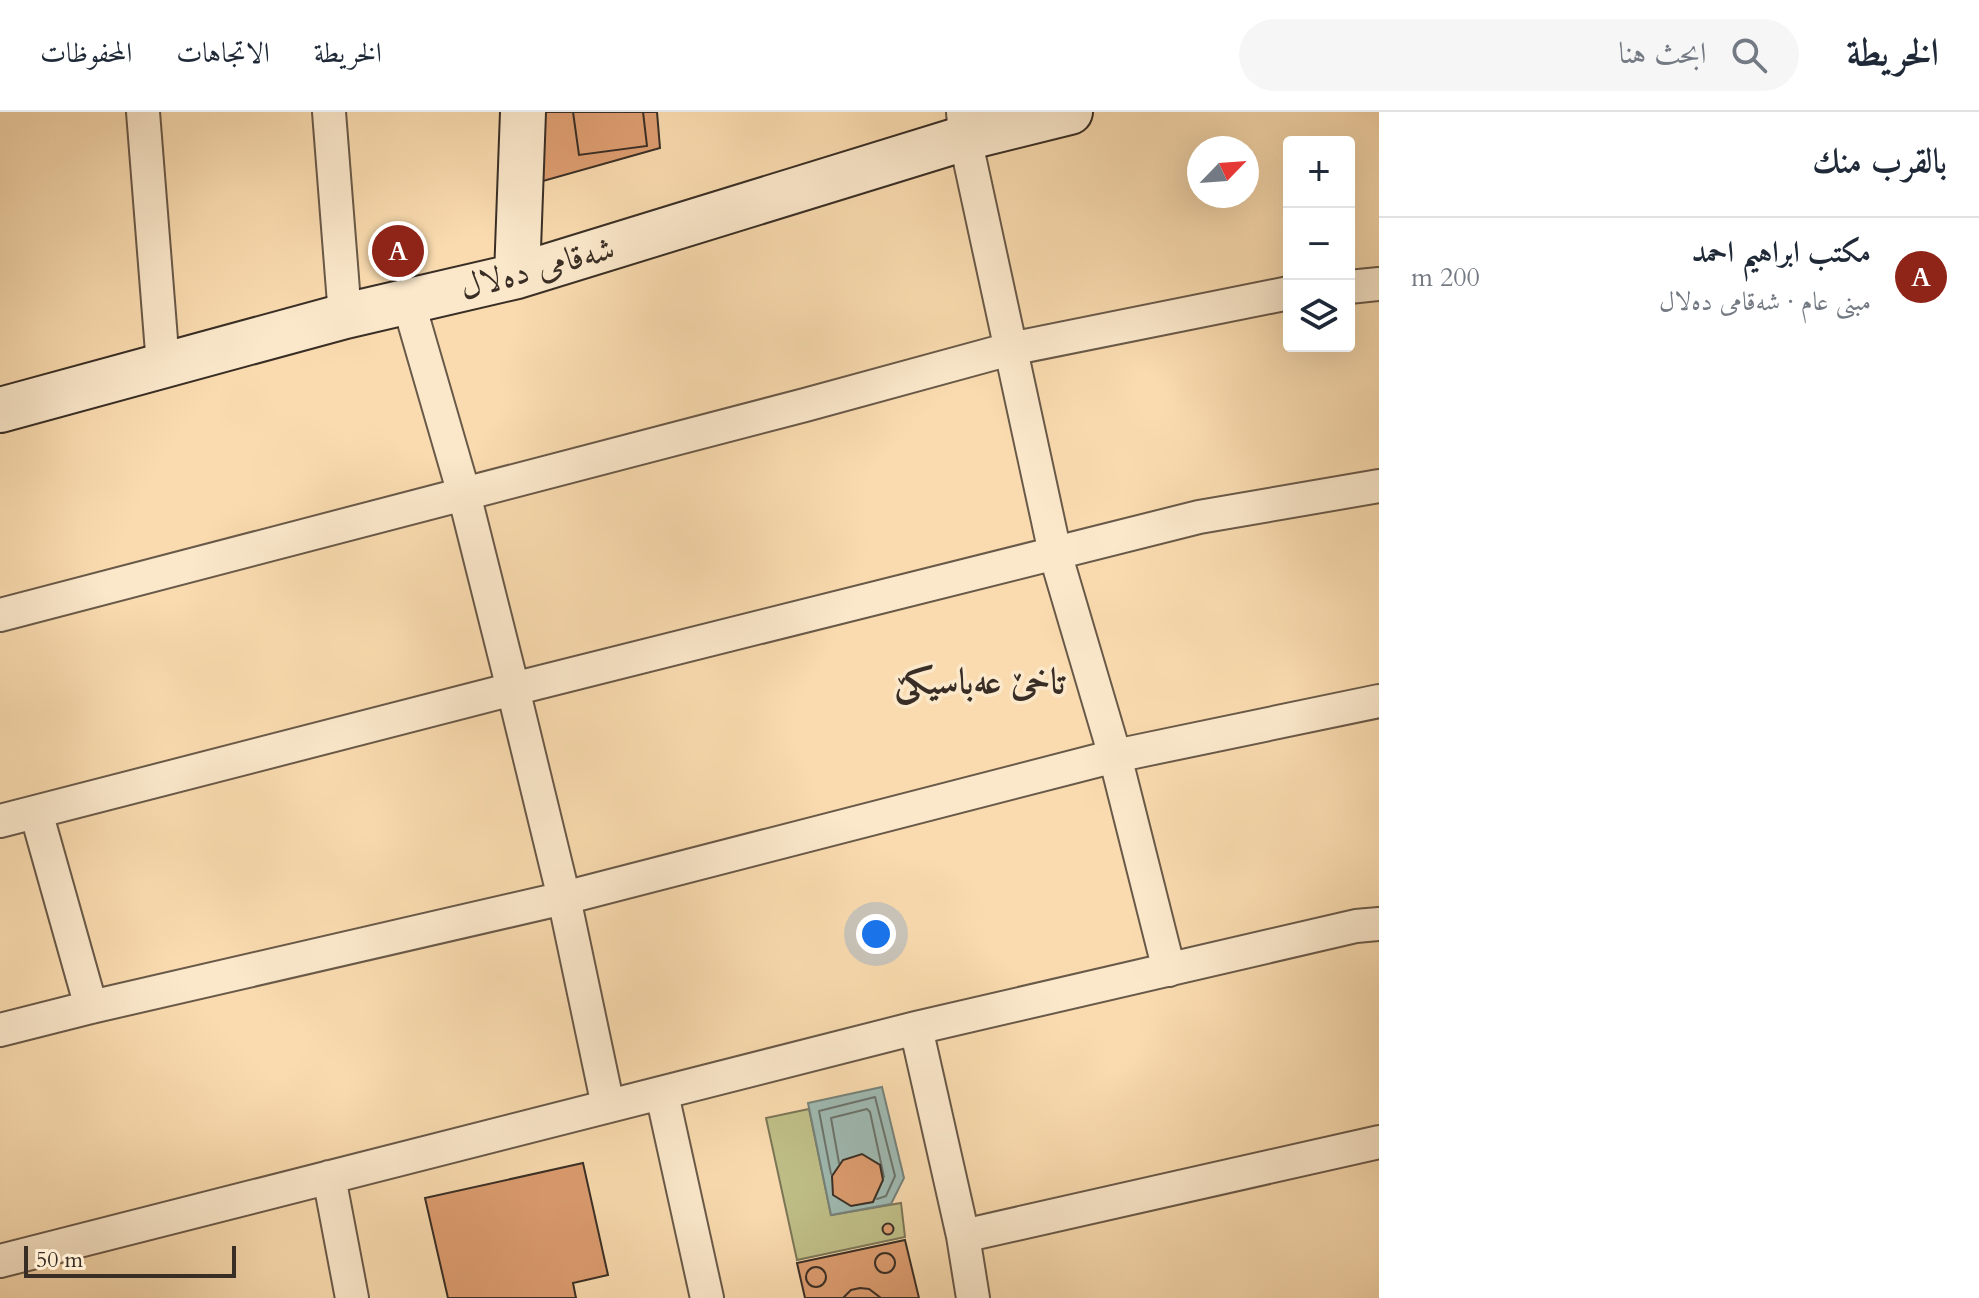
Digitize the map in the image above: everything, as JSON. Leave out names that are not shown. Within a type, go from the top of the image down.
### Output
[{"type":"main road","points":[[517,276],[523,112]]},
{"type":"main road","name":"شەقامی دەلال","points":[[0,410],[345,316],[517,276],[964,125],[1070,112]]},
{"type":"street","points":[[143,112],[163,365]]},
{"type":"street","points":[[329,112],[345,316]]},
{"type":"street","points":[[964,125],[1055,553],[1115,756],[1169,970]]},
{"type":"street","points":[[1355,286],[1379,284]]},
{"type":"street","points":[[0,615],[1010,349],[1283,294]]},
{"type":"street","points":[[408,301],[464,494],[513,689],[564,898],[608,1106]]},
{"type":"street","points":[[0,821],[1199,517],[1379,486]]},
{"type":"street","points":[[0,1030],[564,898],[1115,756],[1379,701]]},
{"type":"street","points":[[36,812],[91,1007]]},
{"type":"street","points":[[0,1261],[916,1028],[1356,926],[1379,924]]},
{"type":"street","points":[[916,1028],[963,1236],[973,1298]]},
{"type":"street","points":[[662,1094],[707,1298]]},
{"type":"street","points":[[963,1236],[1379,1142]]},
{"type":"street","points":[[329,1177],[352,1298]]},
{"type":"shaded area","points":[[809,1109],[831,1215],[901,1203],[905,1237],[797,1260],[766,1118]]},
{"type":"water","points":[[882,1087],[904,1178],[891,1204],[831,1215],[808,1103]]},
{"type":"building","points":[[532,112],[657,112],[660,148],[529,185]]},
{"type":"building","points":[[573,112],[643,112],[647,146],[579,155]]},
{"type":"building","points":[[862,1154],[880,1165],[883,1180],[873,1202],[851,1206],[833,1195],[832,1176],[843,1160]]},
{"type":"building","points":[[583,1163],[608,1275],[573,1283],[576,1298],[448,1298],[425,1198]]},
{"type":"building","points":[[888,1223],[894,1229],[888,1235],[882,1229]]},
{"type":"building","points":[[905,1240],[919,1298],[805,1298],[797,1263]]},
{"type":"building","points":[[885,1253],[892,1256],[895,1263],[892,1270],[885,1273],[878,1270],[875,1263],[878,1256]]},
{"type":"building","points":[[816,1267],[823,1270],[826,1277],[823,1284],[816,1287],[809,1284],[806,1277],[809,1270]]},
{"type":"building","points":[[869,1289],[881,1298],[843,1298],[851,1290]]},
{"type":"place","name":"مكتب ابراهيم احمد","points":[[398,251]]},
{"type":"district","name":"تاخێ عه‌باسيكێ","points":[[980,680]]}]
